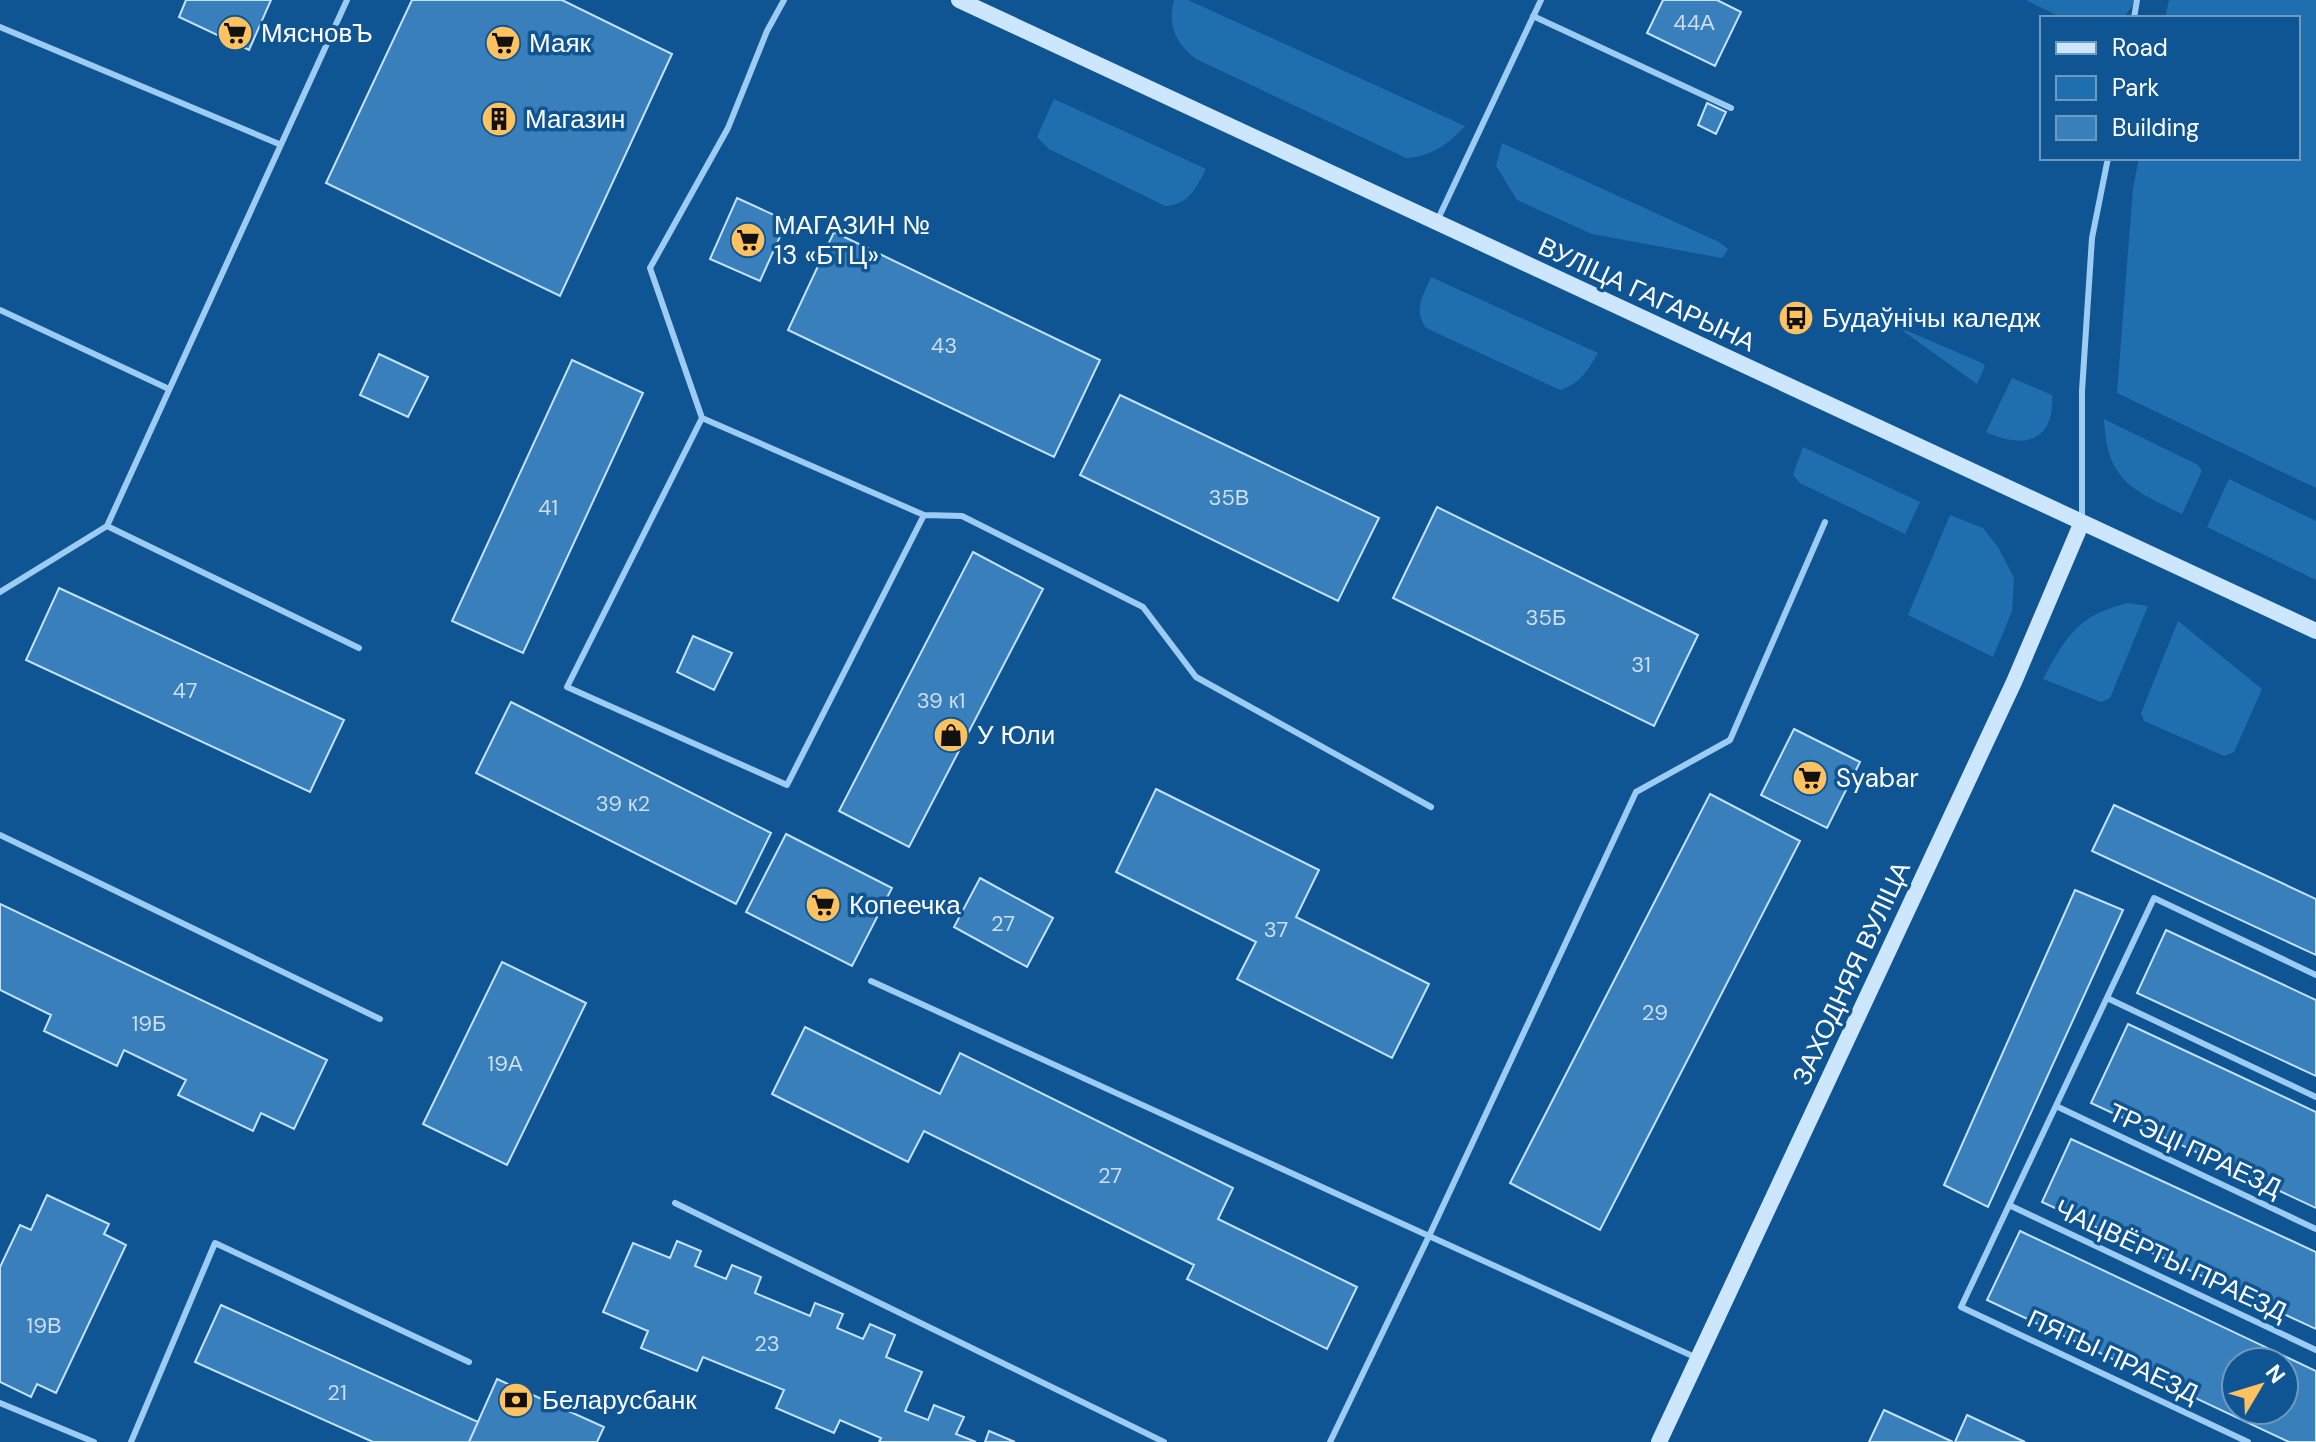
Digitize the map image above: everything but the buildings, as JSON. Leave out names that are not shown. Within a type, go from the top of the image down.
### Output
[{"type":"main road","name":"ВУЛІЦА ГАГАРЫНА","points":[[959,0],[2316,631]]},
{"type":"main road","name":"ЗАХОДНЯЯ ВУЛІЦА","points":[[1659,1442],[2014,682],[2082,522]]},
{"type":"lane","points":[[0,592],[107,526],[347,0]]},
{"type":"lane","points":[[784,0],[767,31],[728,128],[650,268],[702,418],[567,687],[787,785],[924,515]]},
{"type":"lane","points":[[1436,222],[1541,0]]},
{"type":"lane","points":[[1533,16],[1731,108]]},
{"type":"lane","points":[[0,27],[279,144]]},
{"type":"lane","points":[[2082,522],[2082,391],[2092,238],[2108,160]]},
{"type":"lane","points":[[0,310],[169,389]]},
{"type":"lane","points":[[702,418],[924,515],[962,516],[1143,607],[1196,677],[1431,807]]},
{"type":"lane","points":[[1330,1442],[1636,792],[1730,740],[1825,522]]},
{"type":"lane","points":[[107,526],[359,648]]},
{"type":"lane","points":[[0,835],[380,1019]]},
{"type":"lane","points":[[2009,1205],[2154,898],[2316,975]]},
{"type":"lane","points":[[871,981],[1697,1358]]},
{"type":"lane","points":[[2107,998],[2316,1097]]},
{"type":"lane","name":"ТРЭЦІ ПРАЕЗД","points":[[2056,1106],[2316,1229]]},
{"type":"lane","points":[[675,1203],[1164,1442]]},
{"type":"lane","name":"ПЯТЫ ПРАЕЗД","points":[[2009,1205],[1961,1307],[2248,1442]]},
{"type":"lane","name":"ЧАЦВЁРТЫ ПРАЕЗД","points":[[2009,1205],[2316,1350]]},
{"type":"lane","points":[[131,1442],[215,1243],[469,1362]]},
{"type":"lane","points":[[0,1403],[94,1442]]},
{"type":"green space","points":[[1174,0],[1188,0],[1465,126],[1438,148],[1406,158],[1196,59],[1183,47],[1175,33],[1172,18]]},
{"type":"green space","points":[[2026,0],[2137,0],[2125,16],[2058,16]]},
{"type":"green space","points":[[2169,0],[2316,0],[2316,488],[2117,393],[2133,188],[2139,160],[2300,160],[2300,16],[2165,16]]},
{"type":"green space","points":[[1054,99],[1206,169],[1186,199],[1165,206],[1049,149],[1037,137]]},
{"type":"green space","points":[[1502,143],[1719,242],[1728,249],[1722,258],[1592,234],[1517,200],[1496,166]]},
{"type":"green space","points":[[1431,277],[1598,353],[1578,380],[1560,390],[1426,328],[1420,309]]},
{"type":"green space","points":[[1896,326],[1982,363],[1985,366],[1977,384]]},
{"type":"green space","points":[[2012,378],[2052,395],[2048,423],[2034,438],[2012,440],[1986,432]]},
{"type":"green space","points":[[2104,419],[2198,465],[2202,471],[2182,514],[2125,480],[2110,456]]},
{"type":"green space","points":[[1803,447],[1920,502],[1905,534],[1800,483],[1793,475]]},
{"type":"green space","points":[[2229,479],[2316,521],[2316,580],[2207,527]]},
{"type":"green space","points":[[1950,515],[1983,528],[1998,547],[2014,578],[2012,611],[1993,657],[1908,615]]},
{"type":"green space","points":[[2128,603],[2148,606],[2110,698],[2101,702],[2043,679],[2059,650],[2076,629],[2097,614]]},
{"type":"green space","points":[[2178,621],[2262,689],[2234,752],[2224,756],[2144,721],[2141,713]]},
{"type":"place","name":"МясновЪ","points":[[235,33]]},
{"type":"place","name":"Маяк","points":[[503,43]]},
{"type":"place","name":"Магазин","points":[[499,119]]},
{"type":"place","name":"МАГАЗИН № 13 «БТЦ»","points":[[748,240]]},
{"type":"place","name":"Будаўнічы каледж","points":[[1796,318]]},
{"type":"place","name":"У Юли","points":[[951,735]]},
{"type":"place","name":"Syabar","points":[[1810,778]]},
{"type":"place","name":"Копеечка","points":[[823,905]]},
{"type":"place","name":"Беларусбанк","points":[[516,1400]]}]
